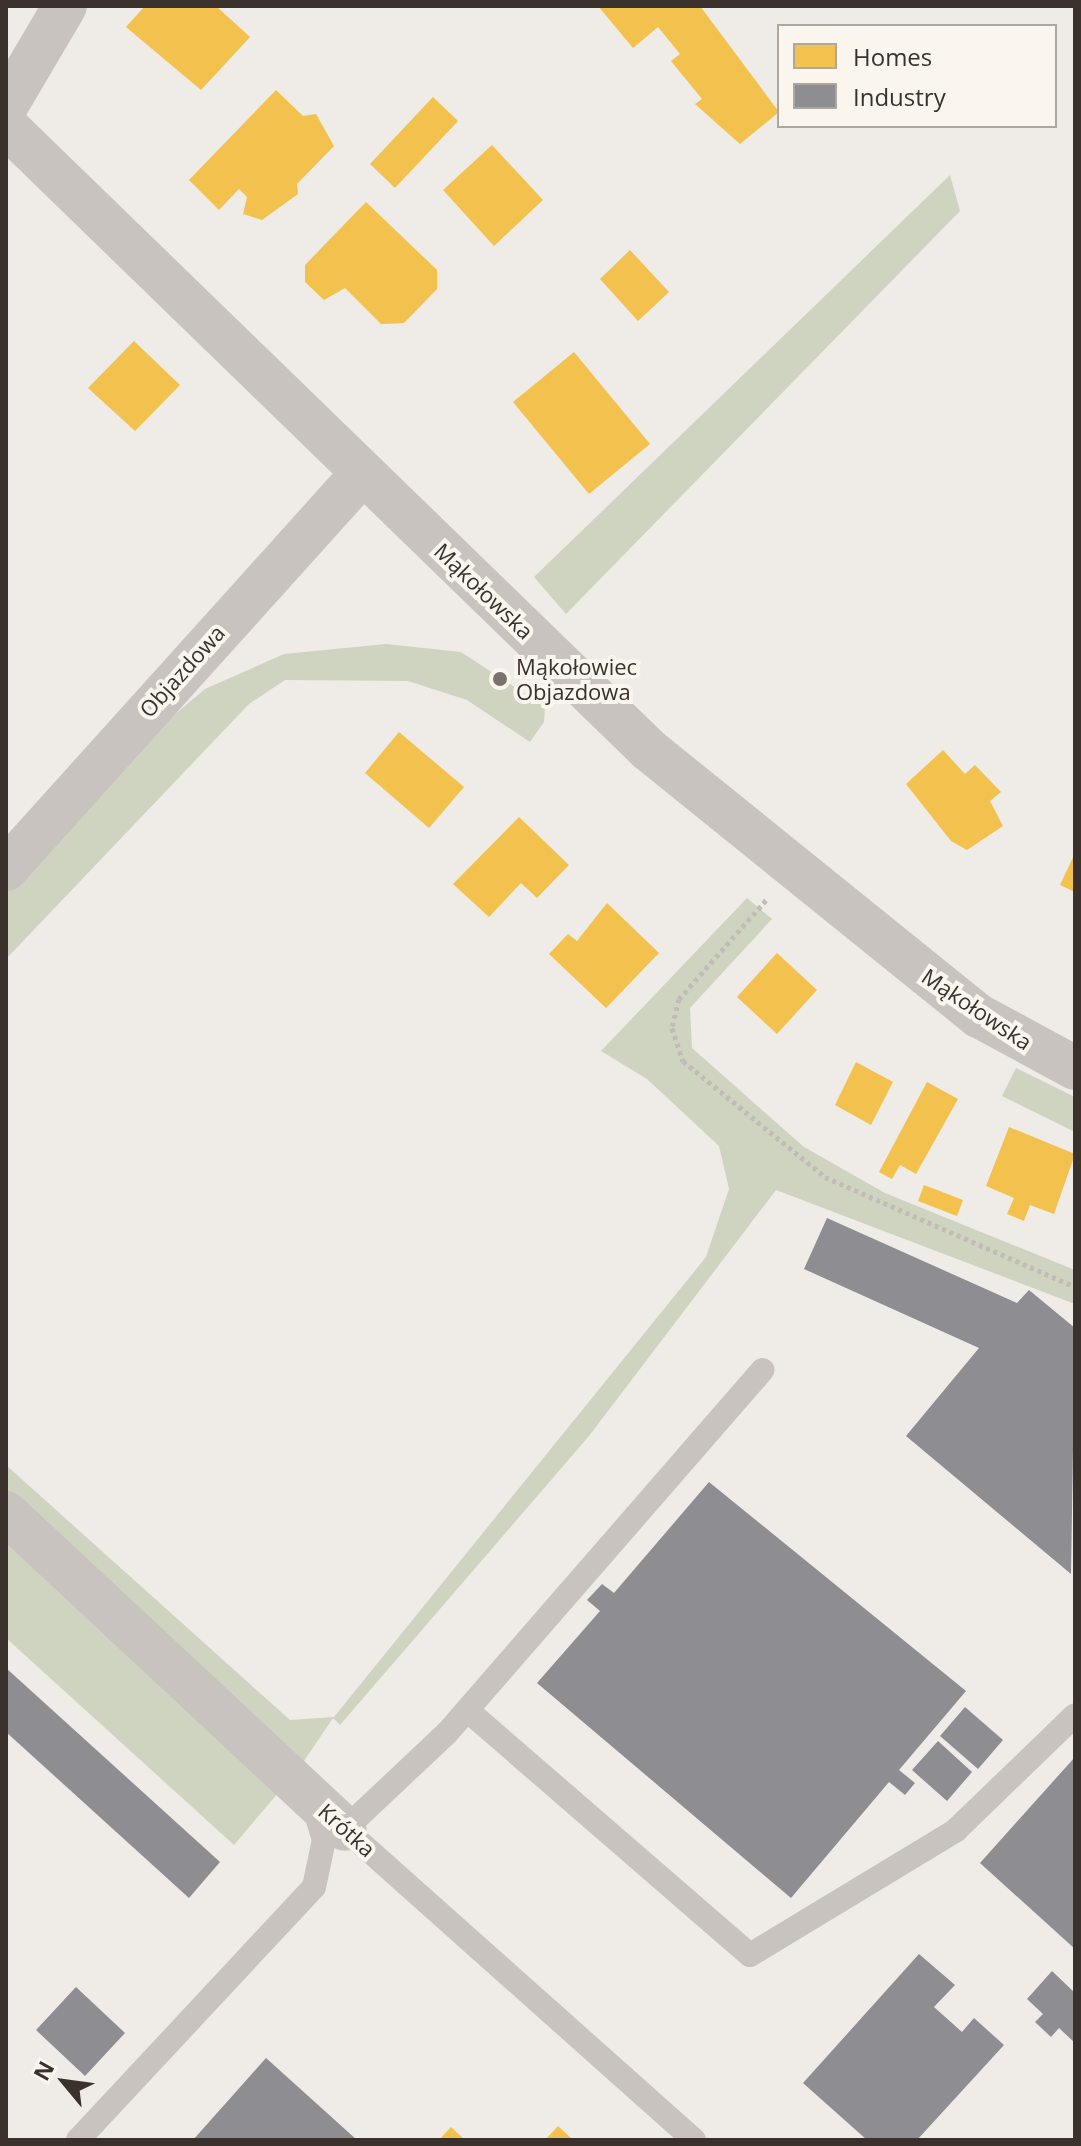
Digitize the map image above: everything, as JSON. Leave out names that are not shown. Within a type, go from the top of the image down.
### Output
[{"type":"street","points":[[6,106],[65,6]]},
{"type":"street","name":"Mąkołowska","points":[[6,126],[361,475],[649,750],[979,1016],[1075,1068]]},
{"type":"street","name":"Objazdowa","points":[[6,869],[361,475]]},
{"type":"street","name":"Krótka","points":[[6,1513],[345,1829]]},
{"type":"lane","points":[[345,1829],[467,1710],[762,1370]]},
{"type":"lane","points":[[467,1710],[750,1955],[956,1830],[1075,1715]]},
{"type":"lane","points":[[78,2140],[314,1887],[324,1840],[311,1798]]},
{"type":"lane","name":"Krótka","points":[[345,1829],[694,2140]]},
{"type":"path","points":[[793,869],[679,999],[672,1028],[683,1061],[825,1177],[1075,1287]]},
{"type":"green space","points":[[950,175],[960,211],[566,614],[534,577]]},
{"type":"green space","points":[[386,644],[461,652],[545,707],[544,722],[530,742],[467,700],[408,681],[285,680],[249,704],[6,959],[6,893],[136,747],[205,689],[284,654]]},
{"type":"green space","points":[[747,898],[772,919],[690,1008],[692,1048],[804,1147],[885,1193],[1075,1270],[1075,1304],[776,1190],[589,1436],[340,1725],[333,1718],[302,1764],[6,1495],[6,1465],[290,1720],[334,1717],[706,1257],[729,1189],[719,1146],[647,1079],[601,1051]]},
{"type":"green space","points":[[1016,1068],[1075,1097],[1075,1132],[1002,1096]]},
{"type":"green space","points":[[6,1539],[278,1793],[234,1845],[6,1638]]},
{"type":"building: Homes","points":[[145,6],[216,6],[250,37],[201,90],[126,27]]},
{"type":"building: Homes","points":[[598,6],[700,6],[777,109],[777,114],[740,144],[695,104],[702,99],[671,61],[680,54],[658,27],[633,48]]},
{"type":"building: Homes","points":[[276,90],[303,116],[316,114],[334,146],[297,184],[298,194],[262,220],[243,214],[247,197],[239,189],[219,210],[189,180]]},
{"type":"building: Homes","points":[[433,97],[458,121],[395,188],[370,164]]},
{"type":"building: Homes","points":[[492,145],[543,200],[494,246],[443,190]]},
{"type":"building: Homes","points":[[366,202],[437,270],[437,289],[404,323],[381,324],[345,288],[324,300],[305,282],[305,265]]},
{"type":"building: Homes","points":[[630,250],[669,292],[638,321],[600,279]]},
{"type":"building: Homes","points":[[134,341],[180,385],[135,431],[88,388]]},
{"type":"building: Homes","points":[[574,352],[650,444],[589,494],[513,402]]},
{"type":"building: Homes","points":[[399,732],[464,787],[429,828],[365,773]]},
{"type":"building: Homes","points":[[943,750],[965,774],[975,765],[1001,792],[990,801],[1003,826],[967,850],[951,841],[906,784]]},
{"type":"building: Homes","points":[[519,817],[569,865],[537,898],[521,883],[489,917],[453,884]]},
{"type":"building: Homes","points":[[1075,853],[1075,892],[1060,885]]},
{"type":"building: Homes","points":[[607,903],[659,953],[606,1008],[549,954],[568,934],[577,941]]},
{"type":"building: Homes","points":[[777,953],[817,990],[777,1034],[737,997]]},
{"type":"building: Homes","points":[[856,1062],[893,1082],[871,1125],[835,1105]]},
{"type":"building: Homes","points":[[927,1082],[958,1099],[916,1174],[900,1165],[892,1179],[879,1172]]},
{"type":"building: Homes","points":[[1009,1127],[1075,1154],[1054,1214],[1030,1205],[1024,1221],[1007,1214],[1014,1198],[986,1186]]},
{"type":"building: Homes","points":[[924,1185],[963,1200],[957,1216],[918,1201]]},
{"type":"building: Homes","points":[[558,2126],[573,2140],[545,2140]]},
{"type":"building: Homes","points":[[451,2127],[465,2140],[439,2140]]},
{"type":"building: Industry","points":[[827,1218],[1017,1303],[1029,1290],[1075,1328],[1071,1574],[906,1436],[979,1348],[804,1269]]},
{"type":"building: Industry","points":[[709,1482],[966,1691],[899,1770],[915,1783],[905,1795],[889,1782],[791,1898],[537,1683],[600,1611],[587,1600],[602,1584],[614,1593]]},
{"type":"building: Industry","points":[[6,1668],[220,1862],[189,1898],[6,1732]]},
{"type":"building: Industry","points":[[965,1707],[1003,1740],[978,1769],[940,1736]]},
{"type":"building: Industry","points":[[938,1741],[972,1772],[947,1801],[912,1770]]},
{"type":"building: Industry","points":[[1075,1757],[1075,1949],[980,1863]]},
{"type":"building: Industry","points":[[919,1954],[955,1985],[934,2007],[962,2032],[974,2018],[1004,2045],[917,2140],[867,2140],[803,2083]]},
{"type":"building: Industry","points":[[1052,1971],[1075,1993],[1075,2043],[1059,2028],[1051,2037],[1035,2022],[1043,2014],[1027,1999]]},
{"type":"building: Industry","points":[[76,1987],[125,2033],[85,2076],[36,2030]]},
{"type":"building: Industry","points":[[266,2058],[357,2140],[193,2140]]},
{"type":"place","name":"Mąkołowiec Objazdowa","points":[[500,679]]}]
